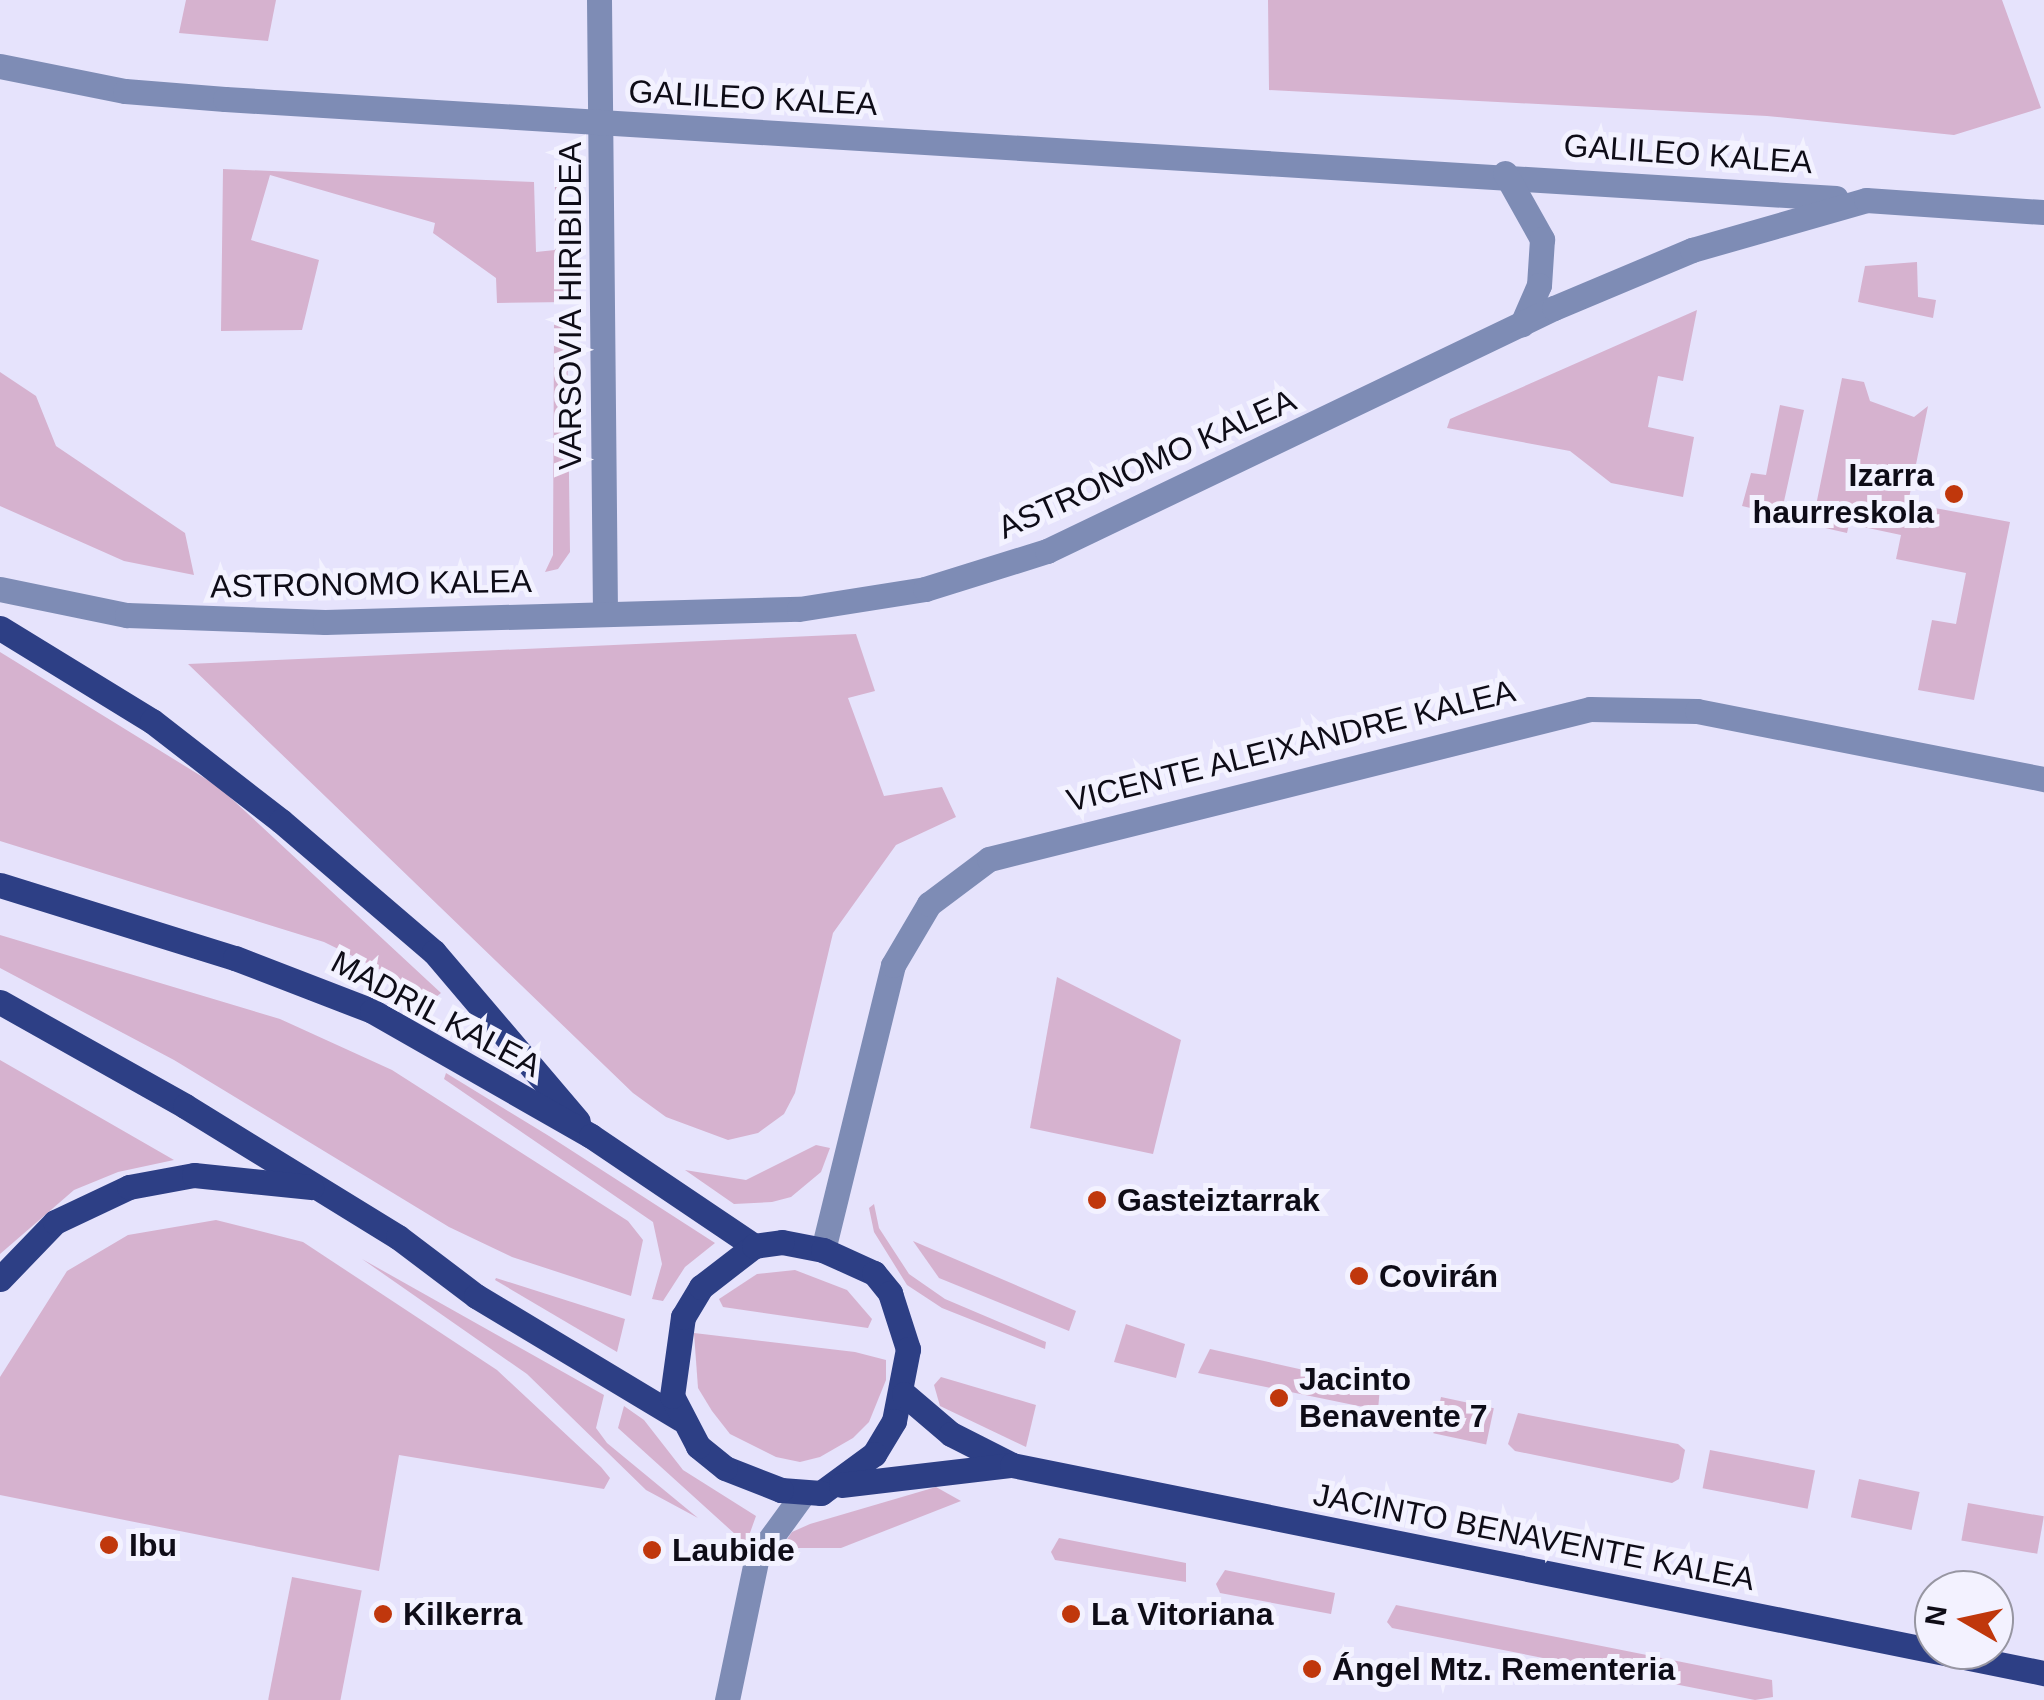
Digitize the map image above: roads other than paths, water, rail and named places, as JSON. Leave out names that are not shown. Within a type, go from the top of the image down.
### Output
[{"type":"main road","points":[[0,628],[218,768],[434,952],[591,1136]]},
{"type":"main road","name":"MADRIL KALEA","points":[[0,886],[308,982],[461,1058],[591,1136],[754,1246]]},
{"type":"main road","points":[[0,1002],[318,1188],[476,1296],[680,1418]]},
{"type":"main road","points":[[0,1279],[55,1222],[128,1187],[194,1175],[318,1188]]},
{"type":"main road","points":[[782,1242],[823,1250],[874,1274],[890,1294],[908,1350],[904,1394],[874,1454],[841,1485],[803,1494],[725,1468],[698,1446],[680,1418],[672,1396],[673,1359],[684,1316],[700,1287],[754,1246],[782,1242]]},
{"type":"main road","name":"JACINTO BENAVENTE KALEA","points":[[904,1394],[951,1434],[1012,1465],[2044,1673]]},
{"type":"main road","name":"JACINTO BENAVENTE KALEA","points":[[841,1485],[1012,1465]]},
{"type":"street","name":"VARSOVIA HIRIBIDEA","points":[[598,0],[605,612]]},
{"type":"street","name":"GALILEO KALEA","points":[[0,66],[125,91],[1505,173],[1866,200]]},
{"type":"street","points":[[1505,173],[1542,239],[1539,285],[1522,324]]},
{"type":"street","name":"ASTRONOMO KALEA","points":[[0,588],[88,609],[190,619],[799,610],[924,589],[1047,551],[1522,324],[1692,250],[1866,200],[2044,212]]},
{"type":"street","name":"VICENTE ALEIXANDRE KALEA","points":[[823,1250],[893,965],[929,904],[989,859],[1590,709],[1698,710],[2044,780]]},
{"type":"street","points":[[727,1700],[756,1558],[803,1494]]},
{"type":"place","name":"Izarra haurreskola","points":[[1954,494]]},
{"type":"place","name":"Gasteiztarrak","points":[[1097,1200]]},
{"type":"place","name":"Covirán","points":[[1359,1276]]},
{"type":"place","name":"Jacinto Benavente 7","points":[[1279,1398]]},
{"type":"place","name":"Ibu","points":[[109,1545]]},
{"type":"place","name":"Laubide","points":[[652,1550]]},
{"type":"place","name":"Kilkerra","points":[[383,1614]]},
{"type":"place","name":"La Vitoriana","points":[[1071,1614]]},
{"type":"place","name":"Ángel Mtz. Rementeria","points":[[1312,1669]]}]
